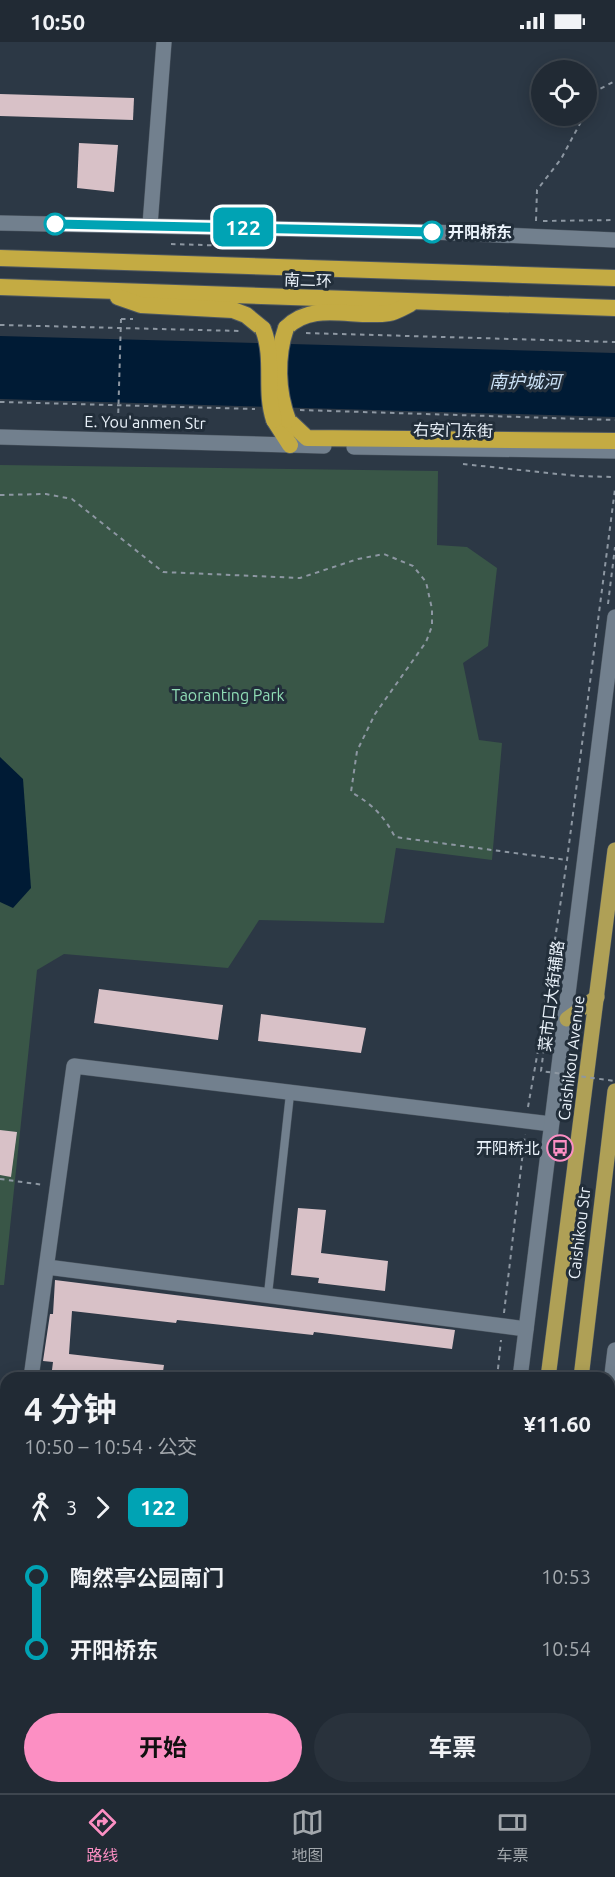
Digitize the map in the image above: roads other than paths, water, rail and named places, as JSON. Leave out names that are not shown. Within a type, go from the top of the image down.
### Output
[{"type":"highway","name":"南二环","points":[[0,258],[615,278]]},
{"type":"highway","name":"南二环","points":[[0,287],[615,308]]},
{"type":"highway","points":[[100,291],[141,305],[233,310],[246,315],[270,349],[269,396],[281,415],[290,445]]},
{"type":"highway","points":[[415,302],[390,313],[311,313],[296,318],[292,331],[282,341],[281,415],[307,438],[615,441]]},
{"type":"main road","name":"Caishikou Avenue","points":[[549,1372],[615,850]]},
{"type":"main road","points":[[567,1019],[597,997]]},
{"type":"main road","name":"Caishikou Str","points":[[581,1372],[615,1091]]},
{"type":"street","points":[[150,225],[164,42]]},
{"type":"street","points":[[0,223],[150,225],[615,240]]},
{"type":"street","name":"E. You'anmen Str","points":[[0,437],[290,445]]},
{"type":"street","name":"右安门东街","points":[[290,445],[615,451]]},
{"type":"street","name":"菜市口大街辅路","points":[[521,1372],[556,1123],[615,617]]},
{"type":"street","points":[[32,1372],[74,1066],[290,1094],[556,1123]]},
{"type":"street","points":[[47,1267],[268,1293],[526,1329]]},
{"type":"street","points":[[612,1372],[615,1350]]},
{"type":"lane","points":[[268,1293],[290,1094]]},
{"type":"water","name":"南护城河","points":[[0,336],[615,353],[615,417],[0,399]]},
{"type":"water","points":[[0,757],[23,779],[31,888],[13,908],[0,902]]},
{"type":"place","name":"开阳桥东","points":[[432,232]]},
{"type":"place","name":"开阳桥北","points":[[560,1148]]},
{"type":"park label","name":"Taoranting Park","points":[[228,695]]}]
